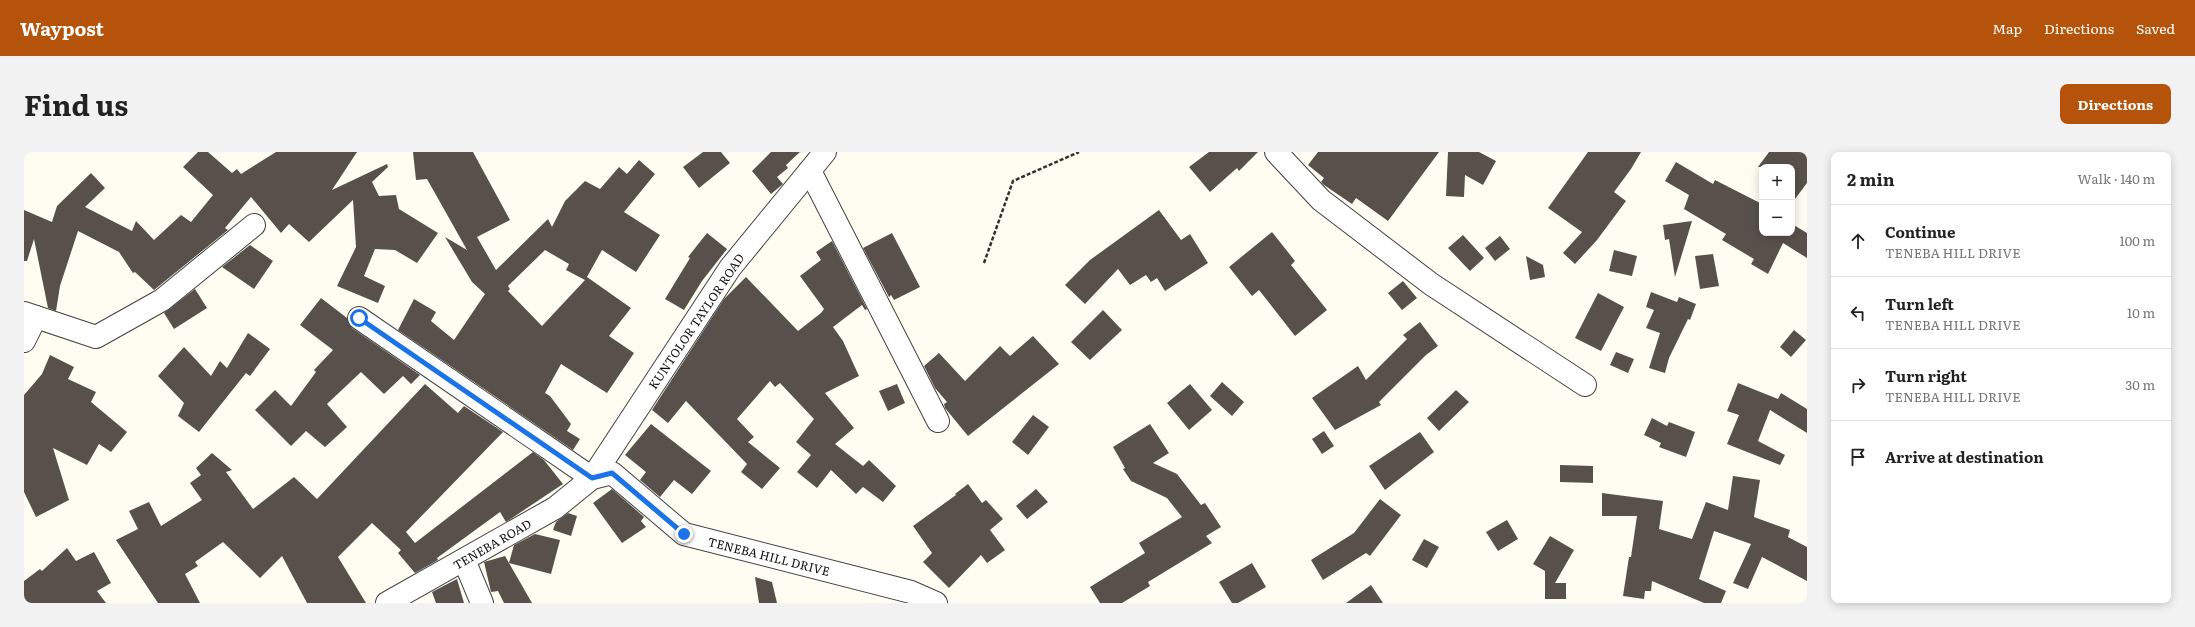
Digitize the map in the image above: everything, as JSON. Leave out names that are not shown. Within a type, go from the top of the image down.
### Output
[{"type":"street","name":"KUNTOLOR TAYLOR ROAD","points":[[592,478],[730,268],[825,152]]},
{"type":"street","points":[[1276,152],[1321,200],[1431,284],[1585,385]]},
{"type":"street","points":[[810,171],[938,421]]},
{"type":"street","points":[[24,342],[30,315],[96,336],[162,300],[254,225]]},
{"type":"street","points":[[359,318],[592,478]]},
{"type":"street","name":"TENEBA HILL DRIVE","points":[[592,478],[612,473],[684,534],[911,592],[936,603]]},
{"type":"street","name":"TENEBA ROAD","points":[[387,603],[555,508],[592,478]]},
{"type":"street","points":[[464,560],[482,603]]},
{"type":"path","points":[[984,263],[1013,181],[1080,152]]},
{"type":"building","points":[[198,152],[208,152],[232,173],[237,169],[241,174],[276,152],[357,152],[332,190],[387,164],[388,167],[372,182],[379,196],[396,195],[399,209],[438,233],[417,263],[395,250],[375,249],[364,276],[385,286],[378,303],[337,286],[356,247],[353,200],[309,242],[289,224],[281,233],[251,197],[225,228],[228,230],[154,290],[135,272],[133,273],[119,252],[78,231],[60,286],[56,311],[48,308],[34,239],[27,261],[24,261],[24,210],[52,222],[57,206],[91,173],[105,188],[85,207],[132,231],[136,221],[154,240],[181,215],[191,222],[213,195],[183,167]]},
{"type":"building","points":[[413,152],[473,152],[510,220],[477,237],[496,270],[548,219],[552,227],[565,201],[585,181],[600,189],[619,167],[627,174],[639,160],[655,174],[624,212],[660,235],[636,272],[602,250],[587,277],[631,308],[609,336],[634,353],[607,393],[561,364],[545,393],[550,396],[571,424],[567,431],[580,439],[573,450],[398,330],[414,299],[436,312],[431,321],[454,340],[485,294],[472,282],[445,237],[467,250],[427,179],[416,180]],"holes":[[[545,250],[569,264],[566,270],[585,280],[542,326],[508,291],[510,289],[508,286]]]},
{"type":"building","points":[[703,152],[721,152],[730,163],[699,188],[683,167]]},
{"type":"building","points":[[771,152],[800,152],[786,165],[788,168],[777,177],[783,184],[771,194],[752,171]]},
{"type":"building","points":[[1209,152],[1258,152],[1239,171],[1237,168],[1210,192],[1189,167]]},
{"type":"building","points":[[1318,152],[1439,152],[1388,221],[1356,198],[1352,204],[1324,185],[1321,182],[1324,178],[1308,165]]},
{"type":"building","points":[[1448,152],[1479,152],[1496,161],[1483,185],[1465,175],[1464,197],[1446,196]]},
{"type":"building","points":[[1588,152],[1641,152],[1631,169],[1614,192],[1626,201],[1597,240],[1575,264],[1563,253],[1582,232],[1548,208]]},
{"type":"building","points":[[1769,152],[1807,152],[1807,183],[1795,199],[1795,164],[1760,164]]},
{"type":"building","points":[[1676,162],[1713,184],[1715,180],[1759,202],[1759,236],[1795,236],[1795,226],[1807,233],[1807,258],[1783,243],[1768,274],[1751,264],[1754,259],[1722,240],[1726,234],[1684,209],[1689,195],[1665,181]]},
{"type":"building","points":[[1159,210],[1181,240],[1190,234],[1208,263],[1165,291],[1157,278],[1151,282],[1146,275],[1130,285],[1118,269],[1085,304],[1065,285],[1090,260]]},
{"type":"building","points":[[1692,221],[1675,277],[1669,239],[1665,240],[1663,225]]},
{"type":"building","points":[[1272,232],[1295,261],[1291,265],[1327,310],[1295,336],[1259,290],[1252,296],[1229,267]]},
{"type":"building","points":[[707,233],[727,249],[702,281],[684,310],[665,299],[690,258],[688,257]]},
{"type":"building","points":[[892,233],[920,287],[894,300],[891,295],[889,297],[863,248]]},
{"type":"building","points":[[1463,235],[1484,258],[1470,271],[1448,248]]},
{"type":"building","points":[[1500,236],[1510,249],[1495,261],[1485,248]]},
{"type":"building","points":[[832,241],[867,309],[865,310],[862,305],[833,327],[843,341],[859,376],[825,393],[854,428],[835,444],[863,466],[869,460],[896,486],[883,502],[863,487],[856,494],[831,470],[817,488],[797,472],[811,455],[796,442],[814,419],[780,383],[775,387],[770,381],[737,419],[754,437],[748,442],[780,468],[762,489],[741,472],[747,464],[686,401],[668,423],[652,410],[724,299],[746,277],[798,331],[821,313],[824,309],[800,276],[821,260],[816,252]]},
{"type":"building","points":[[250,245],[273,261],[254,289],[222,267]]},
{"type":"building","points":[[1614,250],[1637,256],[1632,276],[1609,271]]},
{"type":"building","points":[[1713,254],[1719,286],[1700,289],[1695,256]]},
{"type":"building","points":[[1526,256],[1543,265],[1545,277],[1530,280]]},
{"type":"building","points":[[1403,281],[1417,298],[1402,310],[1388,293]]},
{"type":"building","points":[[195,289],[207,308],[174,329],[164,313]]},
{"type":"building","points":[[1651,292],[1677,302],[1679,297],[1696,304],[1690,320],[1688,319],[1669,358],[1665,373],[1649,368],[1660,333],[1646,328],[1654,310],[1646,307]]},
{"type":"building","points":[[1598,293],[1624,307],[1601,351],[1575,338]]},
{"type":"building","points":[[321,298],[347,318],[352,328],[420,375],[411,384],[403,376],[384,394],[361,372],[327,404],[347,427],[325,447],[306,431],[291,446],[255,410],[275,390],[291,406],[316,372],[314,370],[333,350],[300,325]]},
{"type":"building","points":[[1103,310],[1122,330],[1090,360],[1071,342]]},
{"type":"building","points":[[1420,322],[1438,346],[1426,355],[1379,402],[1381,405],[1335,430],[1312,398],[1358,366],[1366,380],[1407,339],[1403,335]]},
{"type":"building","points":[[1794,330],[1806,340],[1791,357],[1780,347]]},
{"type":"building","points":[[248,333],[270,349],[250,376],[246,373],[199,432],[178,416],[184,403],[158,376],[184,347],[211,376],[220,361],[227,368]]},
{"type":"building","points":[[1033,336],[1059,364],[968,436],[945,408],[944,404],[947,402],[935,388],[924,366],[939,353],[965,381],[1000,346],[1010,356]]},
{"type":"building","points":[[1616,352],[1634,359],[1628,373],[1610,365]]},
{"type":"building","points":[[50,355],[74,367],[68,379],[96,392],[91,402],[127,432],[111,452],[99,444],[87,465],[53,448],[69,500],[36,517],[24,492],[24,395],[42,374]]},
{"type":"building","points":[[1222,382],[1244,402],[1232,416],[1210,396]]},
{"type":"building","points":[[1738,383],[1778,399],[1781,393],[1807,409],[1807,433],[1770,410],[1758,441],[1785,455],[1780,465],[1727,444],[1739,415],[1727,411]]},
{"type":"building","points":[[425,384],[458,413],[464,406],[503,432],[406,532],[415,543],[533,452],[544,460],[563,484],[506,522],[500,512],[437,558],[438,560],[415,573],[398,553],[401,550],[372,523],[338,557],[366,603],[307,603],[282,556],[260,578],[223,542],[195,562],[198,566],[185,574],[200,603],[158,603],[116,540],[138,529],[129,511],[149,502],[161,526],[202,500],[190,483],[201,475],[196,468],[212,453],[232,470],[226,472],[253,509],[294,477],[317,499]]},
{"type":"building","points":[[897,384],[905,403],[888,411],[879,391]]},
{"type":"building","points":[[1190,384],[1212,410],[1189,430],[1167,403]]},
{"type":"building","points":[[1456,390],[1469,402],[1439,431],[1427,418]]},
{"type":"building","points":[[1033,415],[1049,427],[1028,455],[1012,442]]},
{"type":"building","points":[[1652,418],[1667,426],[1669,422],[1695,432],[1686,457],[1659,447],[1661,443],[1644,435]]},
{"type":"building","points":[[651,424],[711,471],[692,494],[674,480],[660,497],[640,480],[646,472],[625,455]]},
{"type":"building","points":[[1150,424],[1169,453],[1153,463],[1177,474],[1201,505],[1205,503],[1221,527],[1206,536],[1212,543],[1148,582],[1150,586],[1122,603],[1100,603],[1090,587],[1145,553],[1139,543],[1182,517],[1167,498],[1131,481],[1123,469],[1125,468],[1113,447]]},
{"type":"building","points":[[1324,431],[1334,446],[1322,454],[1312,439]]},
{"type":"building","points":[[1420,432],[1434,452],[1385,490],[1369,466]]},
{"type":"building","points":[[1560,465],[1593,466],[1593,483],[1560,482]]},
{"type":"building","points":[[1733,476],[1760,480],[1754,517],[1790,530],[1788,537],[1807,547],[1807,581],[1762,557],[1748,589],[1733,583],[1751,544],[1714,531],[1699,579],[1726,591],[1721,603],[1704,603],[1652,581],[1651,591],[1645,591],[1644,599],[1623,596],[1637,516],[1602,516],[1602,493],[1663,501],[1659,529],[1692,539],[1706,502],[1728,510]]},
{"type":"building","points":[[968,484],[982,503],[986,500],[1003,519],[990,530],[1005,550],[987,563],[981,555],[949,588],[923,562],[932,553],[913,526],[956,495],[955,494]]},
{"type":"building","points":[[612,489],[644,517],[641,521],[646,527],[622,543],[593,503]]},
{"type":"building","points":[[1036,489],[1048,502],[1027,519],[1016,506]]},
{"type":"building","points":[[1380,499],[1401,515],[1370,556],[1366,553],[1323,580],[1311,560],[1354,533]]},
{"type":"building","points":[[568,513],[577,516],[571,536],[553,530],[556,522]]},
{"type":"building","points":[[1507,520],[1518,539],[1498,551],[1486,532]]},
{"type":"building","points":[[535,534],[560,540],[551,574],[509,563],[514,545]]},
{"type":"building","points":[[1550,536],[1574,550],[1555,583],[1566,583],[1566,599],[1545,599],[1545,571],[1533,564]]},
{"type":"building","points":[[1424,539],[1439,547],[1427,568],[1412,560]]},
{"type":"building","points":[[67,548],[76,561],[94,552],[111,583],[97,591],[106,603],[24,603],[24,581],[40,569],[42,571]]},
{"type":"building","points":[[505,556],[532,603],[504,603],[498,591],[491,592],[484,562]]},
{"type":"building","points":[[1252,563],[1266,587],[1238,603],[1232,603],[1219,582]]},
{"type":"building","points":[[755,577],[772,582],[777,603],[759,603]]},
{"type":"building","points":[[457,579],[464,603],[436,603],[432,592]]},
{"type":"building","points":[[1371,585],[1383,603],[1346,603]]},
{"type":"route","points":[[359,318],[592,478],[612,473],[684,534]]}]
